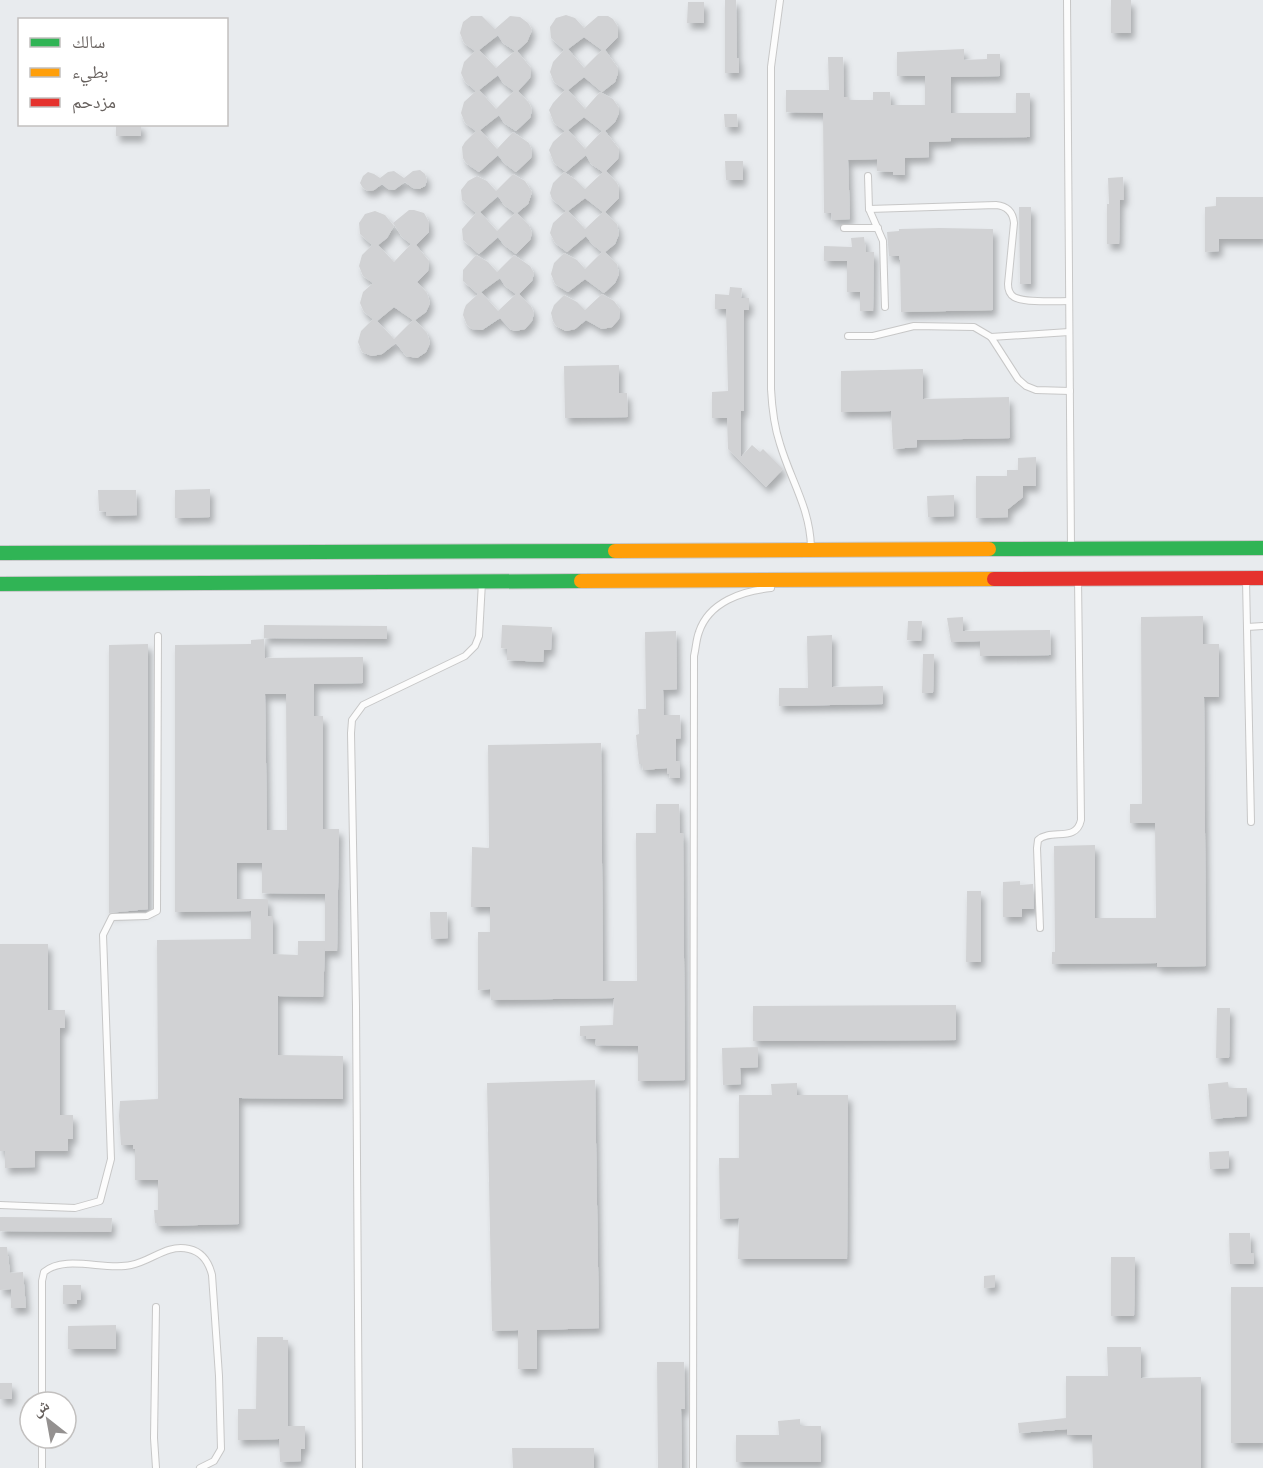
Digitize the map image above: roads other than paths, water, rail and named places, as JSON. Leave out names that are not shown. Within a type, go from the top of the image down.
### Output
[{"type":"street","points":[[0,553],[1263,548]]},
{"type":"street","points":[[0,584],[1263,578]]},
{"type":"lane","points":[[780,0],[771,67],[771,389],[775,427],[808,516],[811,550]]},
{"type":"lane","points":[[1067,0],[1071,549]]},
{"type":"lane","points":[[868,176],[869,209],[878,228],[883,248],[885,307]]},
{"type":"lane","points":[[869,209],[996,205],[1005,207],[1012,214],[1014,223],[1008,284],[1010,293],[1023,300],[1069,301]]},
{"type":"lane","points":[[844,228],[878,228]]},
{"type":"lane","points":[[848,336],[873,336],[914,326],[974,327],[991,337],[1018,379],[1026,386],[1036,390],[1070,391]]},
{"type":"lane","points":[[991,337],[1069,333]]},
{"type":"lane","points":[[1246,578],[1251,822]]},
{"type":"lane","points":[[1040,928],[1038,840],[1048,834],[1072,833],[1078,828],[1081,820],[1078,579]]},
{"type":"lane","points":[[693,1468],[694,656],[699,631],[709,614],[723,601],[765,588],[840,580]]},
{"type":"lane","points":[[359,1468],[352,720],[363,705],[465,656],[475,646],[480,636],[482,582]]},
{"type":"lane","points":[[1247,627],[1263,627]]},
{"type":"lane","points":[[0,1205],[75,1208],[100,1201],[111,1159],[103,935],[111,917],[147,916],[157,911],[159,636]]},
{"type":"lane","points":[[42,1390],[42,1281],[44,1272],[57,1264],[132,1266],[175,1248],[190,1249],[204,1256],[210,1266],[219,1376],[221,1449],[214,1461],[200,1468]]},
{"type":"lane","points":[[156,1307],[154,1438],[156,1468]]},
{"type":"lane","points":[[42,1450],[42,1468]]}]
